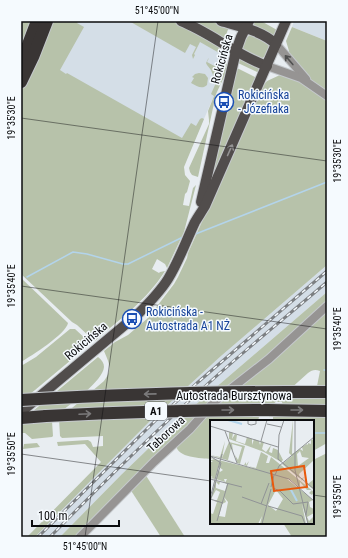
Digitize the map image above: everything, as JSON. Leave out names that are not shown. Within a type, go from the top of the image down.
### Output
[{"type":"highway","points":[[21,63],[37,21]]},
{"type":"highway","points":[[21,82],[33,57],[47,21]]},
{"type":"highway","name":"Autostrada Bursztynowa","points":[[21,400],[94,396],[239,392],[327,392]]},
{"type":"highway","name":"Autostrada Bursztynowa","points":[[21,418],[193,410],[327,410]]},
{"type":"main road","points":[[181,21],[203,31],[254,61],[267,66]]},
{"type":"main road","points":[[221,21],[247,24],[276,44]]},
{"type":"main road","name":"Rokicińska","points":[[21,412],[132,319],[148,304],[168,278],[205,206],[286,21]]},
{"type":"main road","name":"Rokicińska","points":[[196,221],[236,51],[247,24]]},
{"type":"street","points":[[276,44],[302,75],[327,96]]},
{"type":"street","points":[[267,66],[301,78],[314,86]]},
{"type":"street","name":"Taborowa","points":[[80,537],[150,466],[190,429],[214,402],[269,359],[327,306]]},
{"type":"shaded area","points":[[62,21],[145,21],[219,47],[224,58],[226,68],[191,149],[44,65]]},
{"type":"shaded area","points":[[294,21],[327,21],[327,41],[292,27]]},
{"type":"shaded area","points":[[327,265],[327,292],[179,419],[60,537],[35,537],[151,420],[221,356]]},
{"type":"green space","points":[[21,21],[32,21],[21,52]]},
{"type":"green space","points":[[51,21],[78,21],[77,23],[84,27],[60,70],[66,74],[67,73],[182,138],[191,123],[196,126],[200,119],[204,119],[184,167],[185,175],[190,181],[183,205],[189,206],[193,188],[196,185],[184,232],[167,268],[165,264],[157,259],[152,269],[159,273],[165,271],[158,281],[133,309],[95,341],[72,322],[21,274],[21,89],[25,83]]},
{"type":"green space","points":[[129,21],[171,21],[221,46],[220,49],[227,65],[225,75],[216,94],[198,177],[192,175],[189,168],[209,124],[208,111],[214,96],[211,94],[215,85],[215,80],[211,70],[206,63],[209,58],[207,62],[218,68],[223,60],[219,58],[221,54],[200,42],[193,59],[192,55],[196,47],[190,44],[185,53]]},
{"type":"green space","points":[[189,21],[209,21],[229,27],[224,40]]},
{"type":"green space","points":[[254,21],[261,21],[277,30],[274,37],[252,25]]},
{"type":"green space","points":[[292,27],[327,41],[327,92],[307,77],[288,54],[289,51],[286,41]]},
{"type":"green space","points":[[254,34],[269,45],[267,53],[261,59],[243,50],[245,40]]},
{"type":"green space","points":[[240,58],[261,68],[259,73],[238,63]]},
{"type":"green space","points":[[237,68],[257,78],[213,174],[213,173]]},
{"type":"green space","points":[[199,73],[205,74],[208,78],[207,85],[203,87],[199,87],[191,83],[194,78],[192,77]]},
{"type":"green space","points":[[280,74],[305,85],[327,99],[327,265],[221,356],[151,420],[35,537],[27,537],[101,462],[85,444],[58,446],[57,442],[88,440],[91,442],[93,447],[103,446],[103,436],[62,438],[60,436],[59,419],[107,377],[109,363],[104,351],[115,342],[128,335],[148,318],[174,284],[187,258],[262,87],[267,81]]},
{"type":"green space","points":[[21,278],[68,323],[66,328],[55,339],[21,362]]},
{"type":"green space","points":[[327,292],[327,302],[193,421],[78,537],[60,537],[179,419]]},
{"type":"green space","points":[[327,308],[327,386],[317,386],[320,371],[311,371],[259,417],[258,420],[210,420],[210,459],[196,458],[180,453],[176,445],[215,406]]},
{"type":"green space","points":[[70,329],[75,329],[88,341],[89,345],[21,401],[21,366],[36,357]]},
{"type":"green space","points":[[98,357],[104,364],[102,373],[93,385],[52,421],[52,437],[32,439],[25,433],[21,433],[21,421]]},
{"type":"green space","points":[[291,395],[327,396],[327,407],[283,406],[282,402],[277,402],[280,399],[286,399]]},
{"type":"green space","points":[[273,416],[327,416],[327,443],[314,450],[314,420],[273,420]]},
{"type":"green space","points":[[37,443],[40,447],[23,449],[24,444]]},
{"type":"green space","points":[[327,453],[327,537],[292,537],[284,524],[314,524],[314,460]]},
{"type":"green space","points":[[145,474],[185,537],[161,537],[130,489]]},
{"type":"waterway","points":[[193,235],[327,182]]},
{"type":"waterway","points":[[27,277],[73,252],[128,264],[183,237]]},
{"type":"waterway","points":[[314,433],[327,433]]},
{"type":"railway","points":[[38,537],[155,421],[327,271]]},
{"type":"railway","points":[[50,537],[124,463],[181,409],[231,363],[327,282]]},
{"type":"place","name":"Rokicińska - Józefiaka","points":[[224,102]]},
{"type":"place","name":"Rokicińska - Autostrada A1 NŻ","points":[[132,319]]}]
